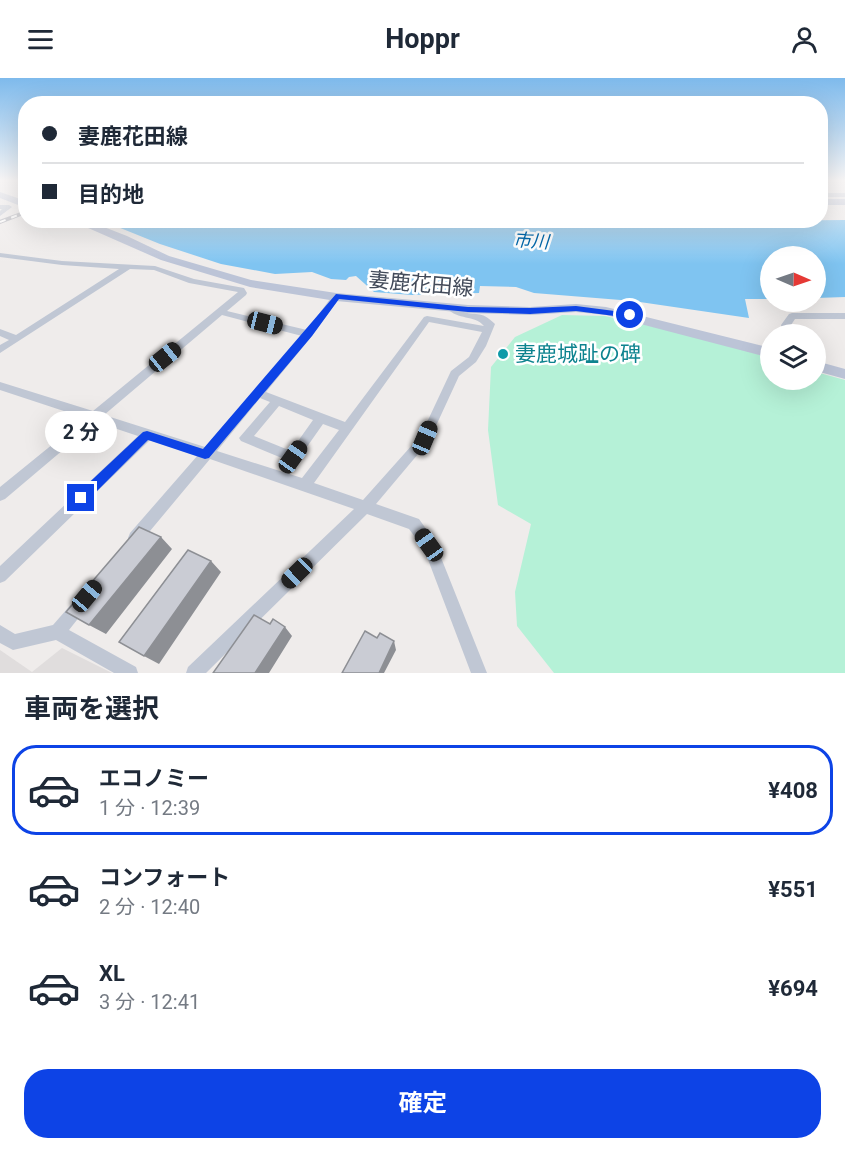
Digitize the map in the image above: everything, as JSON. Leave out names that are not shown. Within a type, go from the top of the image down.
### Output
[{"type":"main road","name":"妻鹿花田線","points":[[96,228],[165,258],[250,283],[336,297],[452,308],[494,311],[576,308],[606,311],[760,350]]},
{"type":"main road","points":[[826,369],[845,374]]},
{"type":"street","points":[[0,255],[62,263],[155,268],[192,281],[241,290],[243,293],[0,495]]},
{"type":"street","points":[[0,350],[129,266]]},
{"type":"street","points":[[124,552],[309,334],[336,297]]},
{"type":"street","points":[[194,673],[366,506],[425,438],[455,374],[465,369],[485,338],[490,324],[478,316],[457,313],[452,308]]},
{"type":"street","points":[[221,312],[309,334]]},
{"type":"street","points":[[787,324],[792,316],[845,316]]},
{"type":"street","points":[[305,485],[427,319],[488,330]]},
{"type":"street","points":[[0,332],[16,339]]},
{"type":"street","points":[[0,386],[305,485],[414,524],[429,545],[479,673]]},
{"type":"street","points":[[258,393],[347,428]]},
{"type":"street","points":[[277,401],[245,438],[293,457],[321,418]]},
{"type":"street","points":[[0,576],[147,435]]},
{"type":"street","points":[[0,633],[13,642],[57,632],[87,596]]},
{"type":"street","points":[[57,632],[130,673]]},
{"type":"shaded area","points":[[62,648],[112,673],[0,673],[0,650],[32,672]]},
{"type":"green space","points":[[562,315],[605,316],[704,338],[760,355],[760,390],[826,390],[826,375],[845,380],[845,673],[554,673],[517,626],[515,592],[531,524],[498,505],[488,430],[491,367],[515,337]]},
{"type":"water","name":"市川","points":[[828,220],[845,220],[845,297],[826,298],[826,246],[760,246],[760,299],[745,299],[749,318],[633,301],[534,293],[516,287],[480,286],[479,293],[412,295],[374,292],[356,276],[346,280],[331,279],[312,272],[275,274],[221,264],[120,228],[828,228]]},
{"type":"building","points":[[139,527],[161,537],[89,625],[66,612]]},
{"type":"building","points":[[188,550],[211,561],[144,656],[119,642]]},
{"type":"building","points":[[254,615],[270,624],[273,619],[285,627],[255,673],[213,673]]},
{"type":"building","points":[[365,631],[377,638],[380,633],[394,641],[379,673],[342,673]]},
{"type":"railway","points":[[0,222],[18,215]]},
{"type":"place","name":"妻鹿城趾の碑","points":[[503,354]]},
{"type":"route","points":[[81,498],[147,435],[205,454],[309,334],[336,297],[494,311],[576,308],[630,315]]}]
